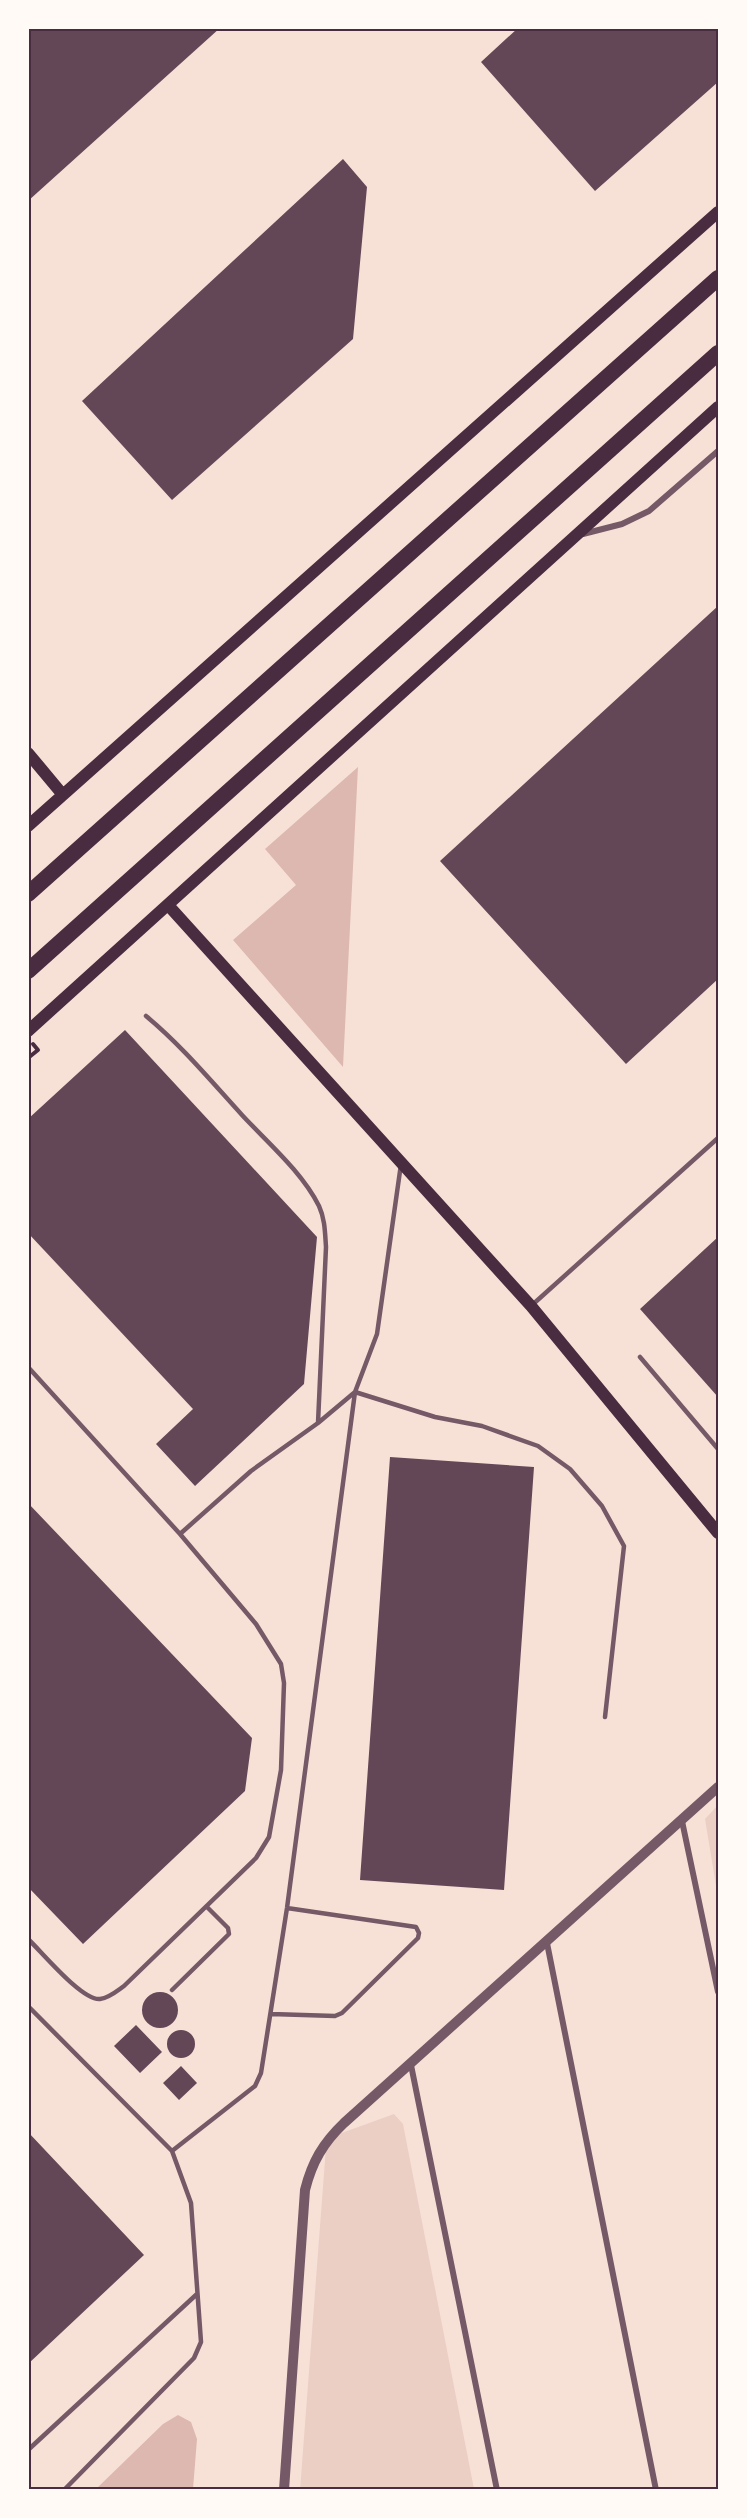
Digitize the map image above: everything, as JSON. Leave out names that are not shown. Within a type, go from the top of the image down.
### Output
[{"type":"highway","points":[[28,894],[718,278]]},
{"type":"highway","points":[[28,971],[718,353]]},
{"type":"main road","points":[[28,826],[718,212]]},
{"type":"main road","points":[[28,1031],[718,407]]},
{"type":"main road","points":[[28,753],[63,795]]},
{"type":"main road","points":[[168,905],[531,1306],[718,1533]]},
{"type":"street","points":[[577,535],[622,524],[649,511],[718,451]]},
{"type":"street","points":[[284,2490],[305,2190],[315,2158],[338,2129],[718,1787]]},
{"type":"street","points":[[682,1821],[718,1992]]},
{"type":"street","points":[[547,1943],[656,2490]]},
{"type":"street","points":[[709,1945],[718,1943]]},
{"type":"street","points":[[411,2065],[497,2490]]},
{"type":"lane","points":[[146,1016],[177,1045],[304,1182],[318,1206],[324,1222],[326,1247],[318,1423]]},
{"type":"lane","points":[[531,1306],[718,1138]]},
{"type":"lane","points":[[172,2151],[255,2086],[261,2073],[287,1908],[356,1392],[377,1334],[401,1161]]},
{"type":"lane","points":[[640,1357],[718,1449]]},
{"type":"lane","points":[[28,1367],[180,1534],[256,1624],[281,1664],[284,1683],[280,1770],[269,1837],[256,1858],[124,1986],[110,1996],[98,2000],[90,1998],[28,1939]]},
{"type":"lane","points":[[180,1534],[251,1471],[318,1423],[356,1392]]},
{"type":"lane","points":[[356,1392],[435,1417],[482,1426],[538,1446],[570,1469],[602,1506],[624,1546],[605,1717]]},
{"type":"lane","points":[[172,1989],[229,1934],[228,1928],[207,1907]]},
{"type":"lane","points":[[271,2014],[335,2016],[418,1938],[419,1933],[416,1927],[287,1908]]},
{"type":"lane","points":[[28,2006],[172,2151],[191,2204],[201,2342],[194,2358],[64,2490]]},
{"type":"lane","points":[[28,2450],[197,2294]]},
{"type":"path","points":[[28,1039],[38,1050],[28,1058]]},
{"type":"shaded area","points":[[358,767],[343,1067],[233,940],[296,885],[265,849]]},
{"type":"shaded area","points":[[718,1805],[718,1898],[705,1819]]},
{"type":"shaded area","points":[[394,2114],[403,2124],[474,2489],[300,2490],[326,2147],[336,2135]]},
{"type":"shaded area","points":[[178,2415],[191,2422],[197,2439],[193,2489],[96,2489],[163,2424]]},
{"type":"building","points":[[28,28],[220,28],[28,201]]},
{"type":"building","points":[[518,28],[718,28],[718,82],[595,191],[481,62]]},
{"type":"building","points":[[343,159],[367,187],[353,339],[172,500],[82,401]]},
{"type":"building","points":[[718,606],[718,979],[626,1064],[440,861]]},
{"type":"building","points":[[125,1030],[317,1237],[304,1384],[195,1486],[156,1444],[193,1409],[28,1233],[28,1119]]},
{"type":"building","points":[[718,1237],[718,1397],[640,1309]]},
{"type":"building","points":[[390,1457],[534,1467],[504,1890],[360,1880]]},
{"type":"building","points":[[28,1503],[252,1738],[245,1791],[83,1944],[28,1887]]},
{"type":"building","points":[[160,1992],[173,1997],[178,2010],[173,2023],[160,2028],[147,2023],[142,2010],[147,1997]]},
{"type":"building","points":[[136,2025],[162,2052],[140,2073],[114,2046]]},
{"type":"building","points":[[181,2030],[191,2034],[195,2044],[191,2054],[181,2058],[171,2054],[167,2044],[171,2034]]},
{"type":"building","points":[[181,2066],[197,2083],[179,2100],[163,2083]]},
{"type":"building","points":[[28,2132],[144,2255],[28,2364]]}]
